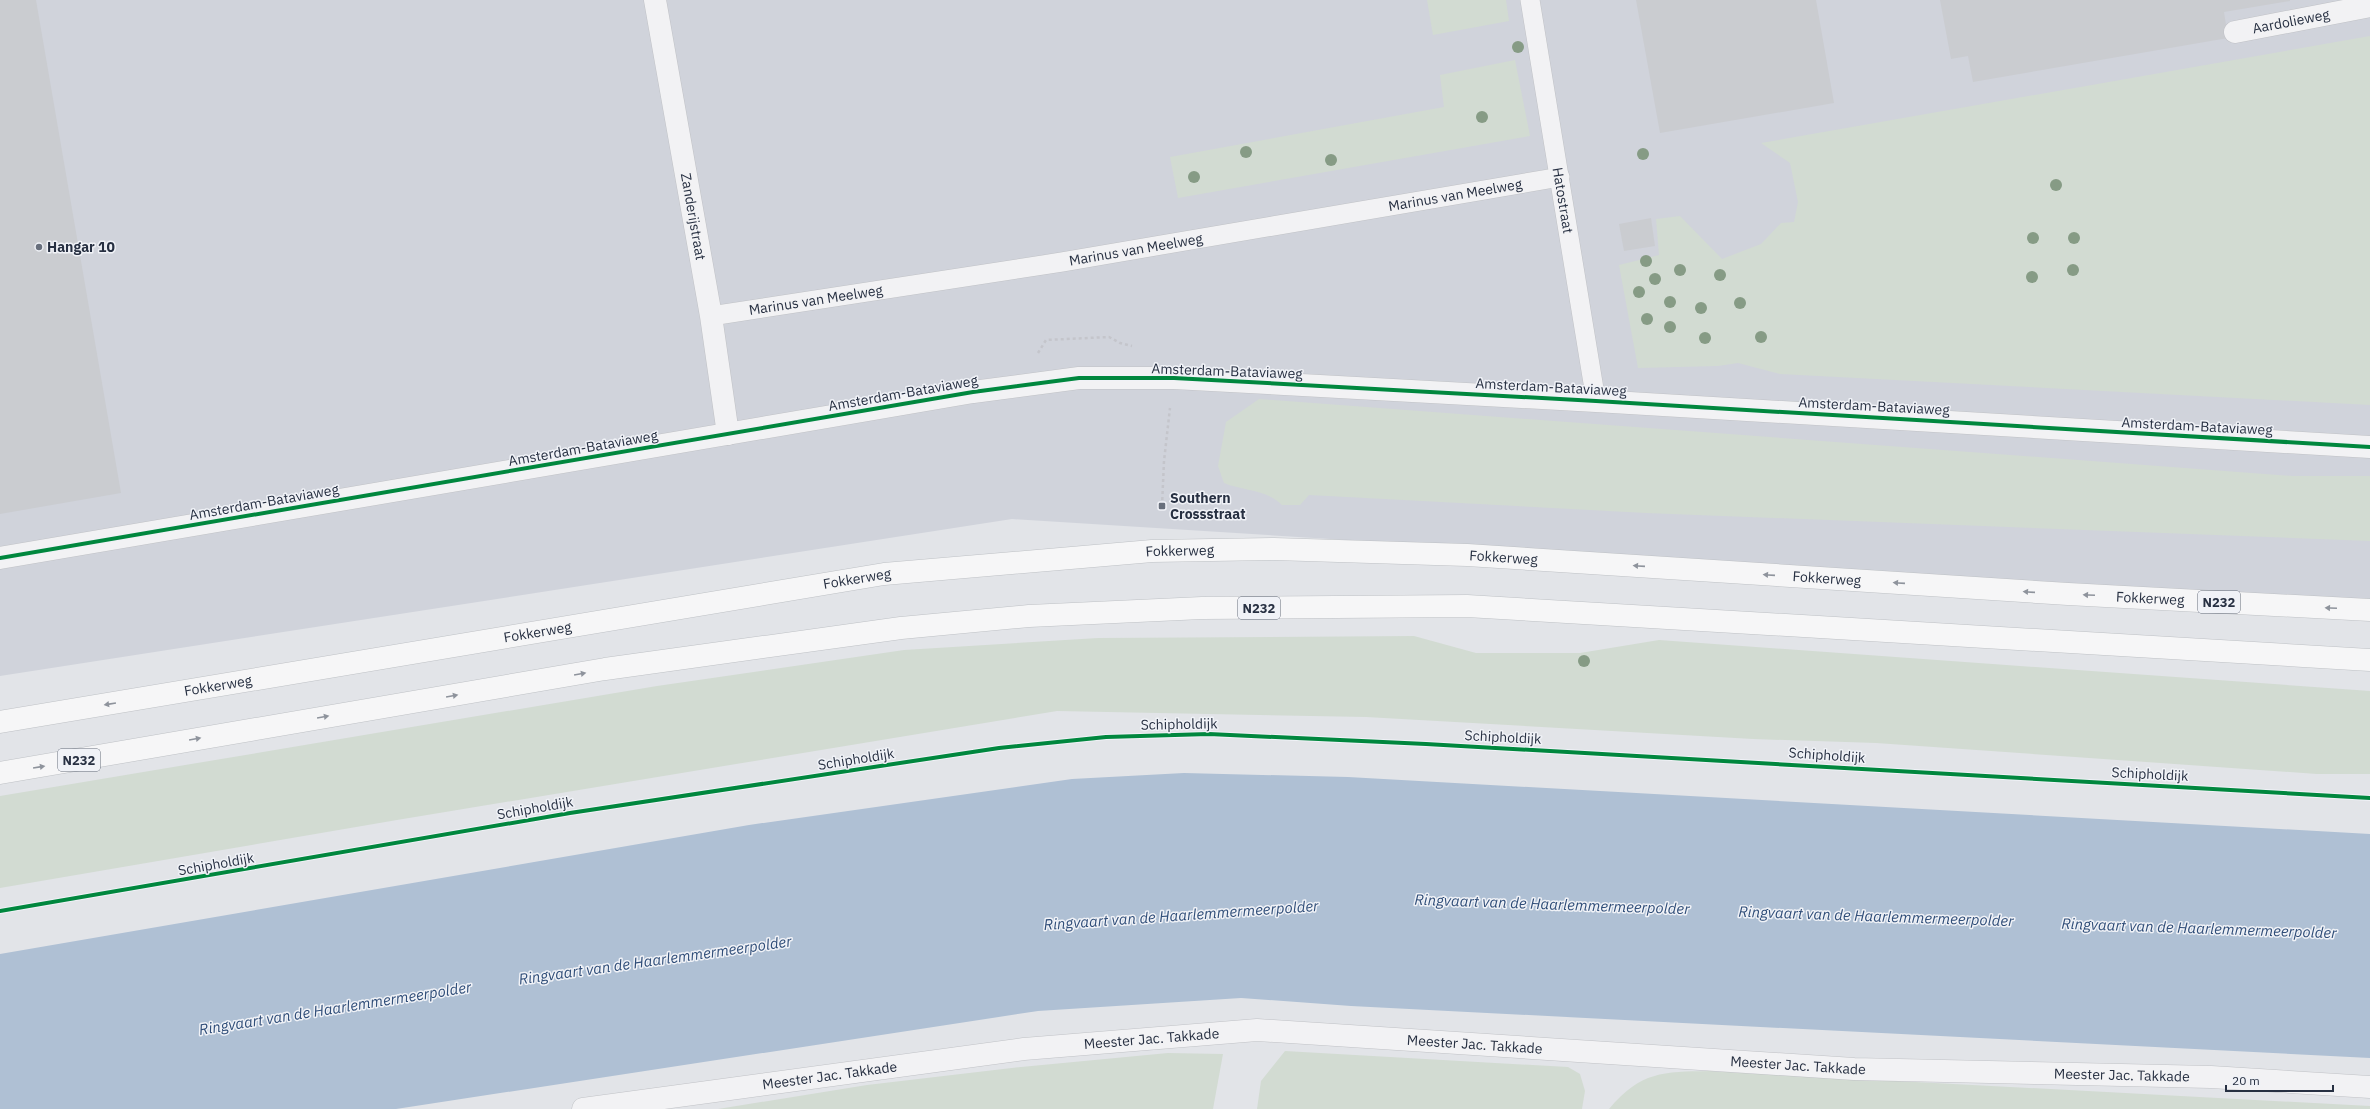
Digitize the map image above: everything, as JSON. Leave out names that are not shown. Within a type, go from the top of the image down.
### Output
[{"type":"main road","name":"Fokkerweg","points":[[0,722],[884,574],[1152,551],[1274,549],[1467,555],[2076,595],[2370,610]]},
{"type":"main road","name":"N232","points":[[0,773],[605,669],[901,628],[1052,615],[1202,608],[1467,606],[2370,660]]},
{"type":"street","name":"Zanderijstraat","points":[[655,0],[711,316],[728,434]]},
{"type":"street","name":"Aardolieweg","points":[[2235,32],[2370,6]]},
{"type":"street","name":"Amsterdam-Bataviaweg","points":[[0,558],[973,392],[1079,378],[1174,378],[1596,400],[2370,447]]},
{"type":"street","name":"Meester Jac. Takkade","points":[[583,1109],[1024,1049],[1257,1030],[1854,1069],[2211,1077],[2370,1087]]},
{"type":"lane","name":"Hatostraat","points":[[1530,0],[1596,400]]},
{"type":"lane","name":"Marinus van Meelweg","points":[[711,316],[1062,262],[1560,177]]},
{"type":"path","points":[[1162,506],[1164,461],[1174,378]]},
{"type":"shaded area","points":[[0,0],[2370,0],[2370,604],[1012,519],[0,676]]},
{"type":"shaded area","points":[[1427,0],[1506,0],[1509,21],[1433,35]]},
{"type":"shaded area","points":[[2370,36],[2370,405],[1780,374],[1738,363],[1718,366],[1638,368],[1619,265],[1659,255],[1656,219],[1680,216],[1722,259],[1761,244],[1781,223],[1794,222],[1798,202],[1790,163],[1761,143]]},
{"type":"shaded area","points":[[1515,60],[1530,136],[1178,198],[1170,157],[1444,107],[1440,75]]},
{"type":"shaded area","points":[[1259,399],[2293,476],[2370,476],[2370,541],[1646,513],[1309,495],[1300,505],[1282,505],[1276,500],[1262,493],[1224,483],[1218,466],[1226,422]]},
{"type":"shaded area","points":[[1414,636],[1476,653],[1580,653],[1659,640],[2370,691],[2370,774],[2317,774],[1876,743],[1753,739],[1366,717],[1057,711],[397,820],[0,888],[0,796],[657,686],[904,650],[1098,638]]},
{"type":"shaded area","points":[[1285,1051],[1568,1067],[1580,1074],[1585,1091],[1582,1109],[1257,1109],[1261,1081]]},
{"type":"shaded area","points":[[1168,1053],[1223,1054],[1213,1109],[718,1109],[867,1085],[1021,1067]]},
{"type":"shaded area","points":[[1709,1071],[2370,1106],[2370,1109],[1609,1109],[1632,1087],[1654,1076],[1666,1073]]},
{"type":"water","name":"Ringvaart van de Haarlemmermeerpolder","points":[[1184,773],[1348,777],[2370,834],[2370,1058],[1351,1006],[1241,998],[1038,1011],[396,1109],[0,1109],[0,954],[749,825],[1072,779]]},
{"type":"building","name":"Hangar 10","points":[[0,0],[36,0],[121,493],[0,514]]},
{"type":"building","points":[[1636,0],[1816,0],[1834,103],[1660,133]]},
{"type":"building","points":[[1940,0],[2290,1],[2224,12],[2228,38],[1973,82],[1968,56],[1951,59]]},
{"type":"building","points":[[1651,218],[1655,246],[1624,251],[1619,224]]},
{"type":"cycle path","points":[[0,558],[973,392],[1079,378],[1174,378],[1596,401],[2370,447]]},
{"type":"cycle path","name":"Schipholdijk","points":[[0,911],[570,813],[999,748],[1106,737],[1209,734],[1426,744],[2370,798]]},
{"type":"place","name":"Hangar 10","points":[[39,247]]},
{"type":"place","name":"Southern Crossstraat","points":[[1162,506]]}]
